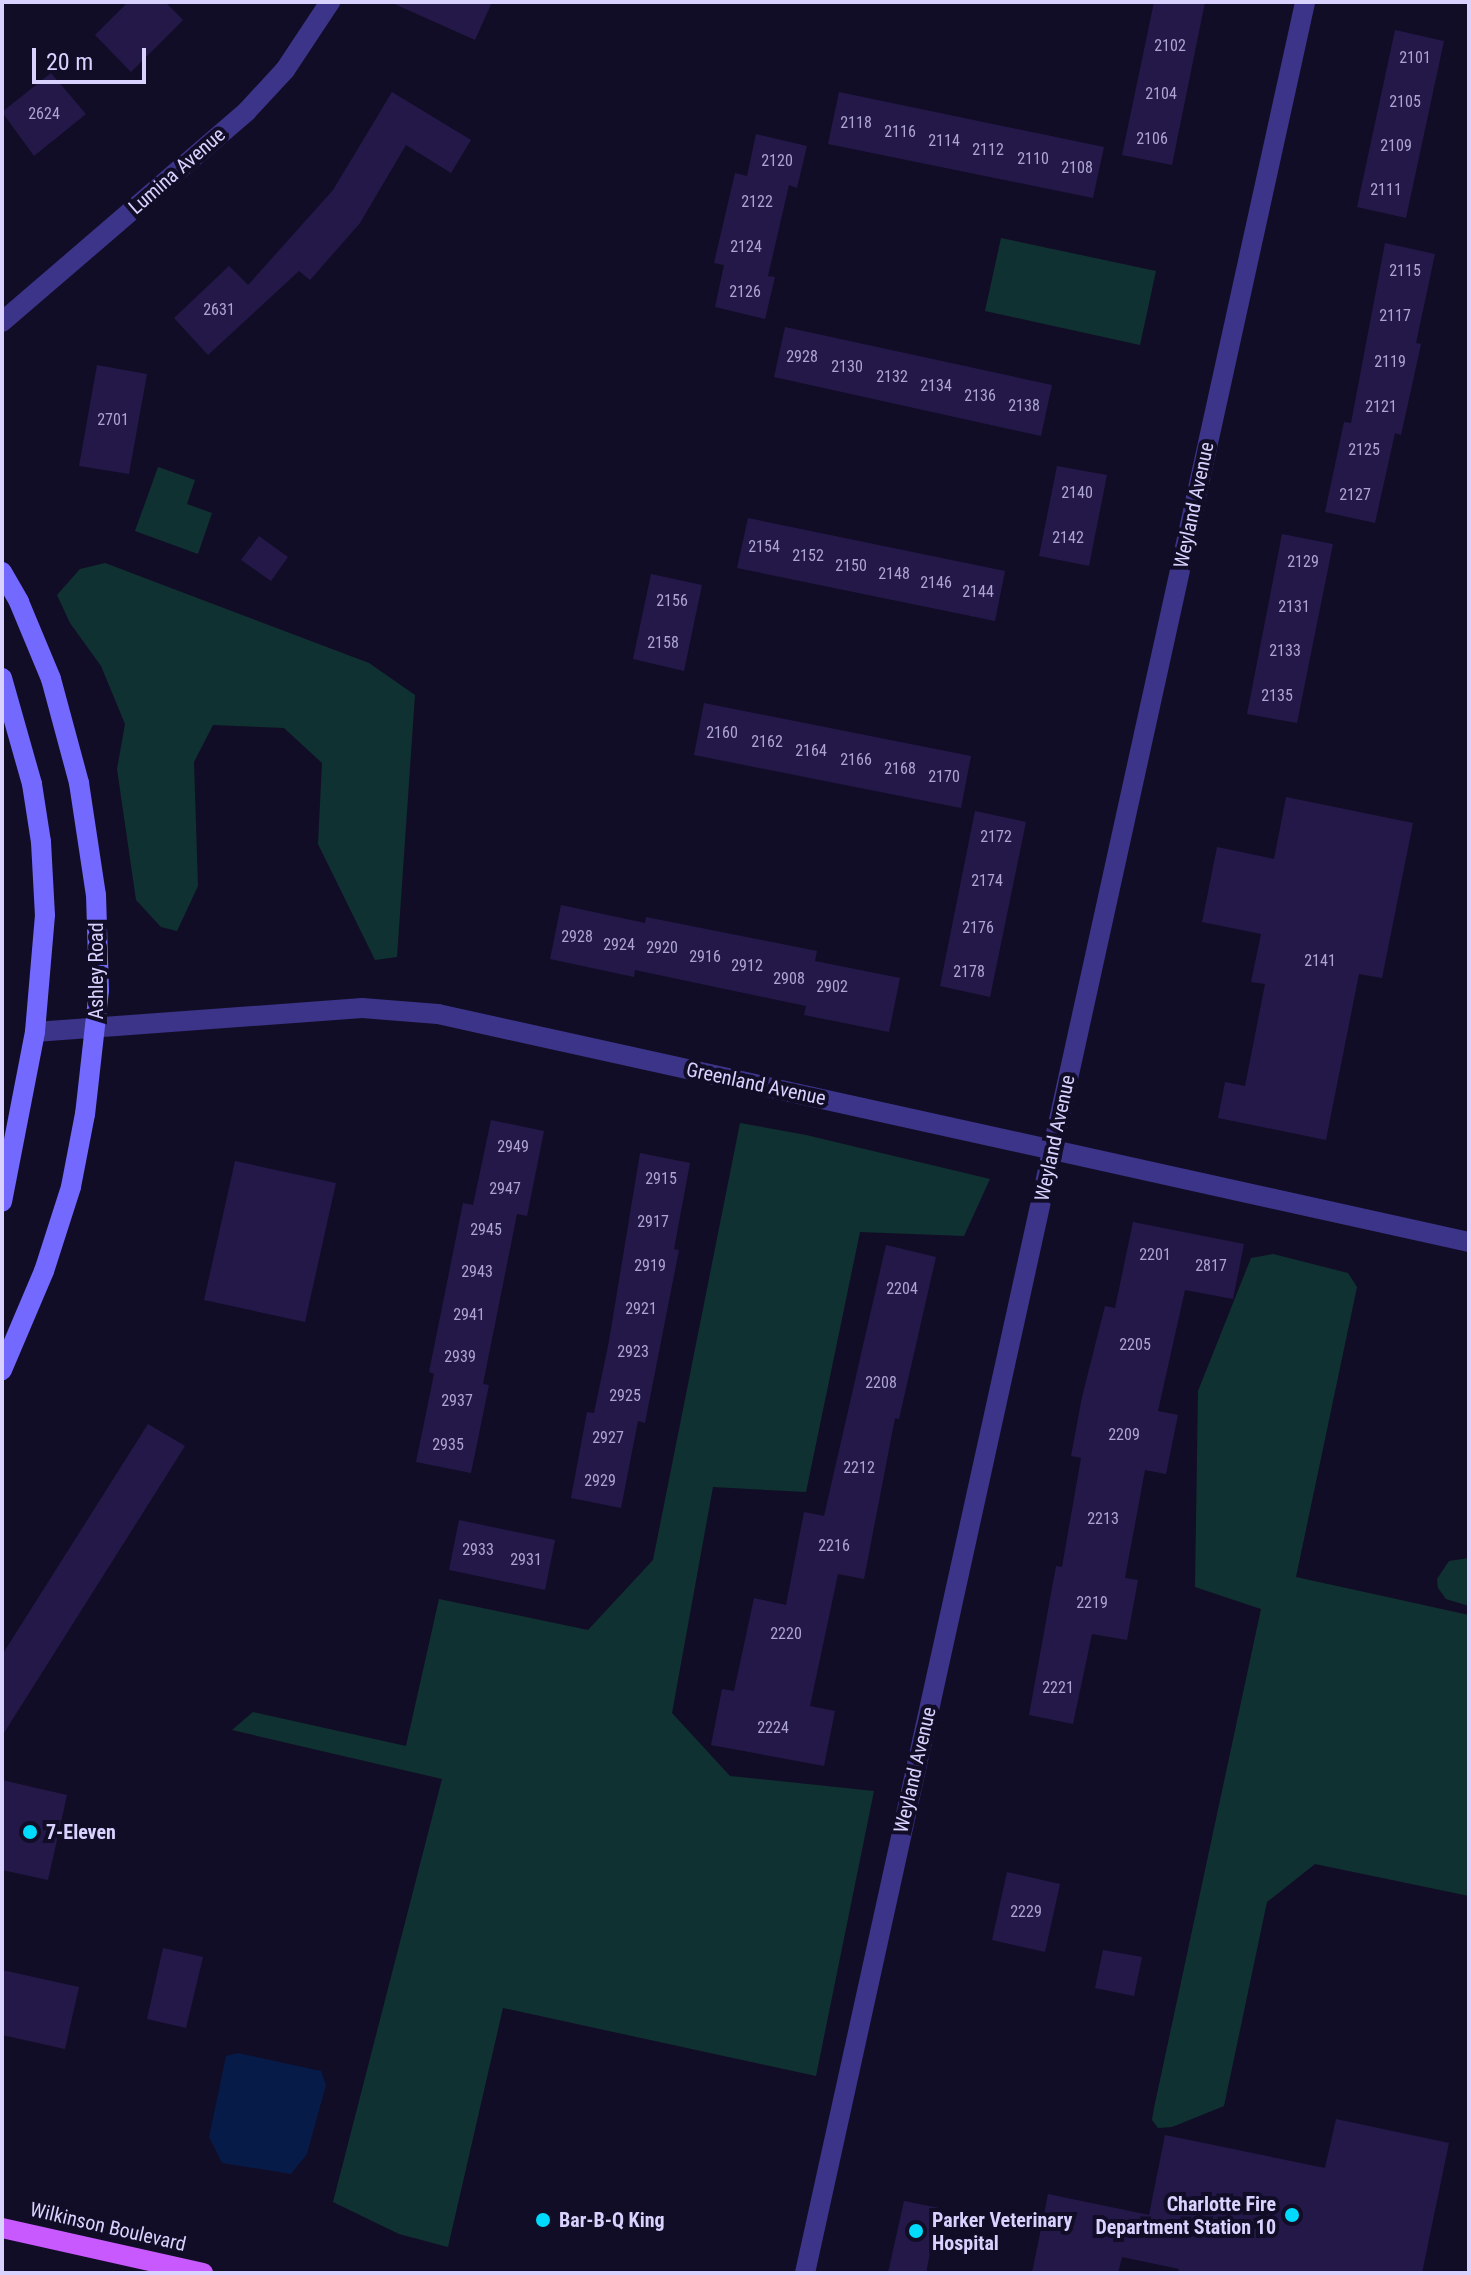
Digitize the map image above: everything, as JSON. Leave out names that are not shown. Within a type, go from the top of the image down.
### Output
[{"type":"main road","name":"Wilkinson Boulevard","points":[[2,2228],[203,2273]]},
{"type":"street","name":"Lumina Avenue","points":[[2,322],[247,111],[285,70],[330,2]]},
{"type":"street","name":"Weyland Avenue","points":[[805,2273],[1305,2]]},
{"type":"street","name":"Ashley Road","points":[[2,572],[47,668],[79,783],[96,895],[96,1026],[83,1131],[65,1212],[34,1297],[2,1370]]},
{"type":"street","points":[[2,678],[27,760],[41,842],[44,948],[35,1032],[2,1202]]},
{"type":"street","name":"Greenland Avenue","points":[[35,1032],[362,1008],[438,1014],[1469,1242]]},
{"type":"street","points":[[2,1131],[7,1145],[7,1179]]},
{"type":"green space","points":[[1001,238],[1156,271],[1140,345],[985,311]]},
{"type":"green space","points":[[158,467],[195,480],[187,504],[212,513],[198,554],[135,531]]},
{"type":"green space","points":[[105,563],[369,663],[415,695],[397,957],[375,960],[318,844],[322,763],[284,728],[213,725],[194,762],[198,886],[177,931],[161,927],[136,900],[117,769],[125,724],[101,666],[70,623],[57,595],[80,569]]},
{"type":"green space","points":[[740,1123],[806,1135],[990,1179],[964,1236],[860,1232],[806,1492],[713,1487],[672,1713],[730,1776],[874,1791],[816,2076],[503,2008],[448,2247],[399,2234],[333,2202],[442,1779],[232,1730],[253,1712],[406,1746],[439,1599],[588,1630],[653,1560]]},
{"type":"green space","points":[[1273,1254],[1348,1273],[1357,1287],[1296,1577],[1469,1615],[1469,1896],[1315,1864],[1267,1902],[1224,2106],[1172,2127],[1158,2128],[1152,2120],[1154,2108],[1261,1609],[1195,1587],[1198,1391],[1251,1258]]},
{"type":"green space","points":[[1469,1558],[1469,1606],[1446,1599],[1438,1588],[1437,1579],[1449,1561]]},
{"type":"water","points":[[238,2053],[321,2071],[326,2085],[307,2154],[291,2174],[222,2163],[209,2137],[226,2056]]},
{"type":"building","points":[[128,2],[165,2],[183,20],[131,72],[95,35]]},
{"type":"building","points":[[390,2],[492,2],[475,40]]},
{"type":"building","points":[[1154,2],[1205,2],[1172,165],[1122,155]]},
{"type":"building","points":[[1395,30],[1444,41],[1406,218],[1357,207]]},
{"type":"building","points":[[51,73],[86,114],[34,156],[2,112]]},
{"type":"building","points":[[392,92],[471,140],[451,173],[406,145],[360,223],[310,280],[299,271],[208,355],[174,318],[229,266],[248,285],[333,190]]},
{"type":"building","points":[[839,92],[1104,147],[1093,198],[828,144]]},
{"type":"building","points":[[756,134],[807,146],[797,188],[789,185],[768,276],[775,277],[765,319],[715,307],[724,265],[714,263],[735,173],[747,176]]},
{"type":"building","points":[[1385,243],[1435,254],[1416,343],[1421,344],[1401,435],[1395,433],[1375,523],[1325,512],[1344,422],[1351,423]]},
{"type":"building","points":[[785,327],[1052,385],[1041,436],[774,377]]},
{"type":"building","points":[[97,365],[147,374],[129,474],[79,466]]},
{"type":"building","points":[[1057,466],[1107,475],[1089,566],[1039,556]]},
{"type":"building","points":[[748,518],[1005,571],[995,621],[737,568]]},
{"type":"building","points":[[1282,534],[1333,544],[1297,723],[1247,714]]},
{"type":"building","points":[[259,536],[288,557],[271,581],[241,560]]},
{"type":"building","points":[[651,574],[702,585],[684,671],[633,659]]},
{"type":"building","points":[[704,703],[971,756],[961,808],[694,755]]},
{"type":"building","points":[[1286,797],[1413,823],[1382,978],[1359,974],[1326,1140],[1218,1118],[1225,1082],[1245,1086],[1265,984],[1251,982],[1261,934],[1202,922],[1217,847],[1274,859]]},
{"type":"building","points":[[975,811],[1026,822],[990,997],[940,986]]},
{"type":"building","points":[[561,905],[645,923],[646,917],[817,951],[815,961],[900,978],[889,1032],[804,1015],[806,1006],[635,970],[634,977],[550,959]]},
{"type":"building","points":[[491,1120],[544,1131],[527,1216],[517,1214],[483,1384],[489,1385],[471,1473],[416,1462],[434,1374],[429,1372],[463,1203],[473,1205]]},
{"type":"building","points":[[640,1153],[690,1163],[674,1249],[679,1250],[645,1423],[638,1421],[621,1508],[571,1498],[587,1412],[594,1413],[609,1341]]},
{"type":"building","points":[[235,1161],[336,1183],[305,1322],[204,1300]]},
{"type":"building","points":[[1133,1222],[1244,1244],[1233,1299],[1185,1290],[1158,1411],[1178,1415],[1166,1474],[1145,1470],[1125,1578],[1138,1580],[1127,1640],[1092,1634],[1073,1724],[1029,1715],[1056,1566],[1062,1567],[1081,1458],[1071,1456],[1082,1397],[1105,1306],[1115,1308]]},
{"type":"building","points":[[886,1245],[936,1257],[899,1419],[895,1418],[864,1579],[838,1574],[810,1706],[835,1711],[824,1766],[711,1745],[722,1689],[734,1691],[754,1598],[786,1605],[804,1512],[824,1516]]},
{"type":"building","points":[[148,1424],[185,1446],[2,1736],[2,1655]]},
{"type":"building","points":[[459,1520],[555,1540],[545,1590],[449,1570]]},
{"type":"building","name":"7-Eleven","points":[[2,1780],[67,1795],[48,1880],[2,1870]]},
{"type":"building","points":[[1007,1872],[1060,1884],[1045,1952],[992,1940]]},
{"type":"building","points":[[163,1948],[203,1957],[186,2028],[147,2019]]},
{"type":"building","points":[[1103,1950],[1142,1957],[1134,1996],[1095,1988]]},
{"type":"building","points":[[2,1970],[79,1987],[65,2049],[2,2035]]},
{"type":"building","name":"Charlotte Fire Department Station 10","points":[[1336,2119],[1449,2143],[1422,2273],[1178,2273],[1179,2269],[1122,2257],[1118,2273],[1032,2273],[1048,2194],[1149,2215],[1165,2135],[1325,2168]]},
{"type":"building","name":"Parker Veterinary Hospital","points":[[904,2201],[939,2208],[926,2273],[888,2273]]},
{"type":"place","name":"7-Eleven","points":[[30,1832]]},
{"type":"place","name":"Charlotte Fire Department Station 10","points":[[1292,2215]]},
{"type":"place","name":"Bar-B-Q King","points":[[543,2220]]},
{"type":"place","name":"Parker Veterinary Hospital","points":[[916,2231]]}]
